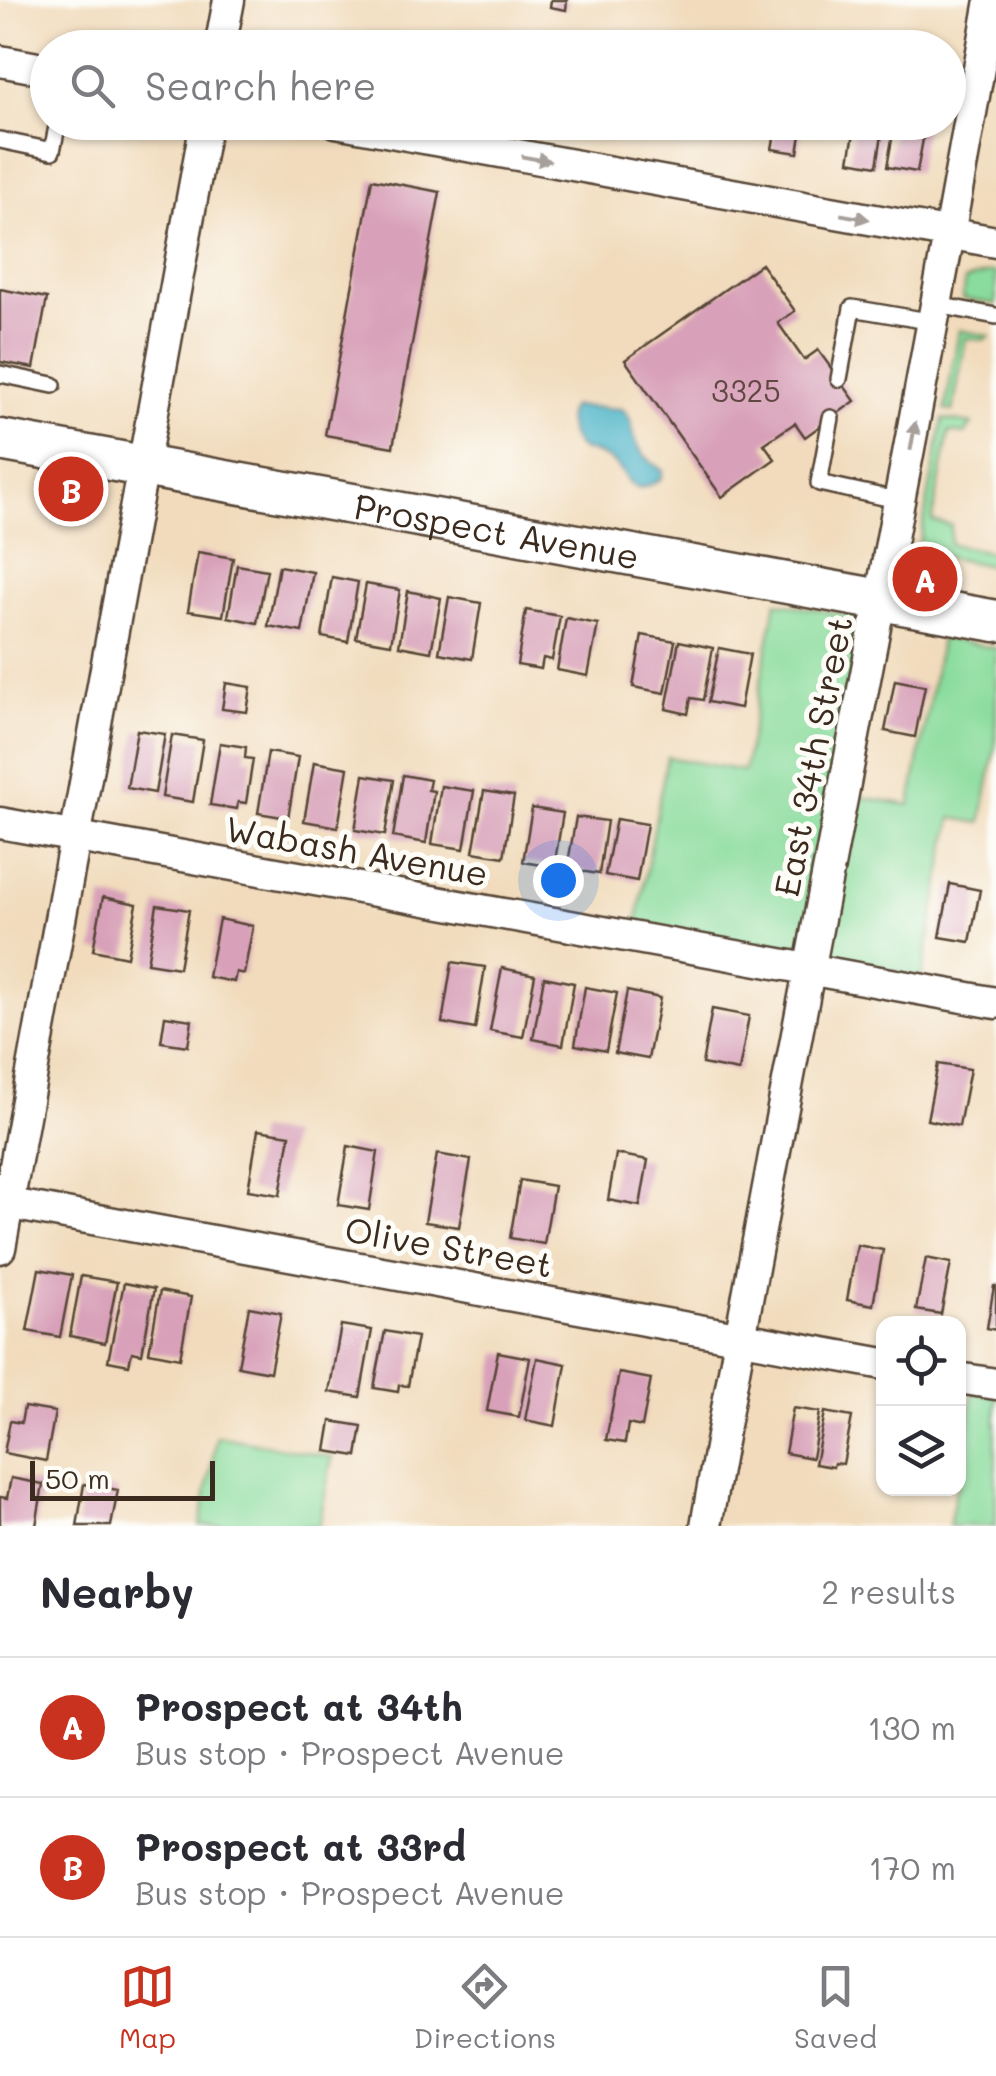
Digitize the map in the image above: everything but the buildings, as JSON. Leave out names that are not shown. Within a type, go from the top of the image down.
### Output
[{"type":"main road","name":"Prospect Avenue","points":[[0,440],[996,621]]},
{"type":"street","points":[[223,30],[229,0]]},
{"type":"street","name":"East 34th Street","points":[[706,1526],[992,0]]},
{"type":"street","points":[[0,61],[30,67]]},
{"type":"street","points":[[0,1248],[4,1203],[76,837],[203,140]]},
{"type":"street","points":[[434,140],[996,242]]},
{"type":"street","name":"Wabash Avenue","points":[[0,823],[996,1002]]},
{"type":"street","name":"Olive Street","points":[[4,1203],[876,1363]]},
{"type":"street","points":[[966,1379],[996,1384]]},
{"type":"lane","points":[[0,140],[52,151],[54,140]]},
{"type":"lane","points":[[838,378],[852,308],[996,316]]},
{"type":"lane","points":[[0,374],[53,385]]},
{"type":"lane","points":[[831,418],[819,484],[900,501]]},
{"type":"green space","points":[[996,273],[996,304],[962,299],[965,280]]},
{"type":"green space","points":[[959,330],[989,336],[984,340],[966,338],[953,411],[945,410]]},
{"type":"green space","points":[[943,419],[972,424],[965,434],[949,432],[932,521],[951,525],[950,544],[996,553],[996,567],[918,552]]},
{"type":"green space","points":[[776,602],[857,617],[863,627],[804,949],[793,957],[636,927],[667,757],[744,771]]},
{"type":"green space","points":[[941,638],[996,648],[996,743],[981,823],[952,818],[922,977],[825,959],[855,796],[910,805]]},
{"type":"green space","points":[[973,1392],[996,1396],[996,1526],[949,1526],[955,1496],[966,1496],[966,1437]]},
{"type":"green space","points":[[217,1436],[332,1457],[319,1526],[200,1526]]},
{"type":"water","points":[[572,406],[626,412],[640,449],[663,471],[661,479],[644,487],[634,486],[612,462],[579,448],[567,422]]},
{"type":"place","name":"Prospect at 33rd","points":[[71,489]]},
{"type":"place","name":"Prospect at 34th","points":[[925,579]]}]
